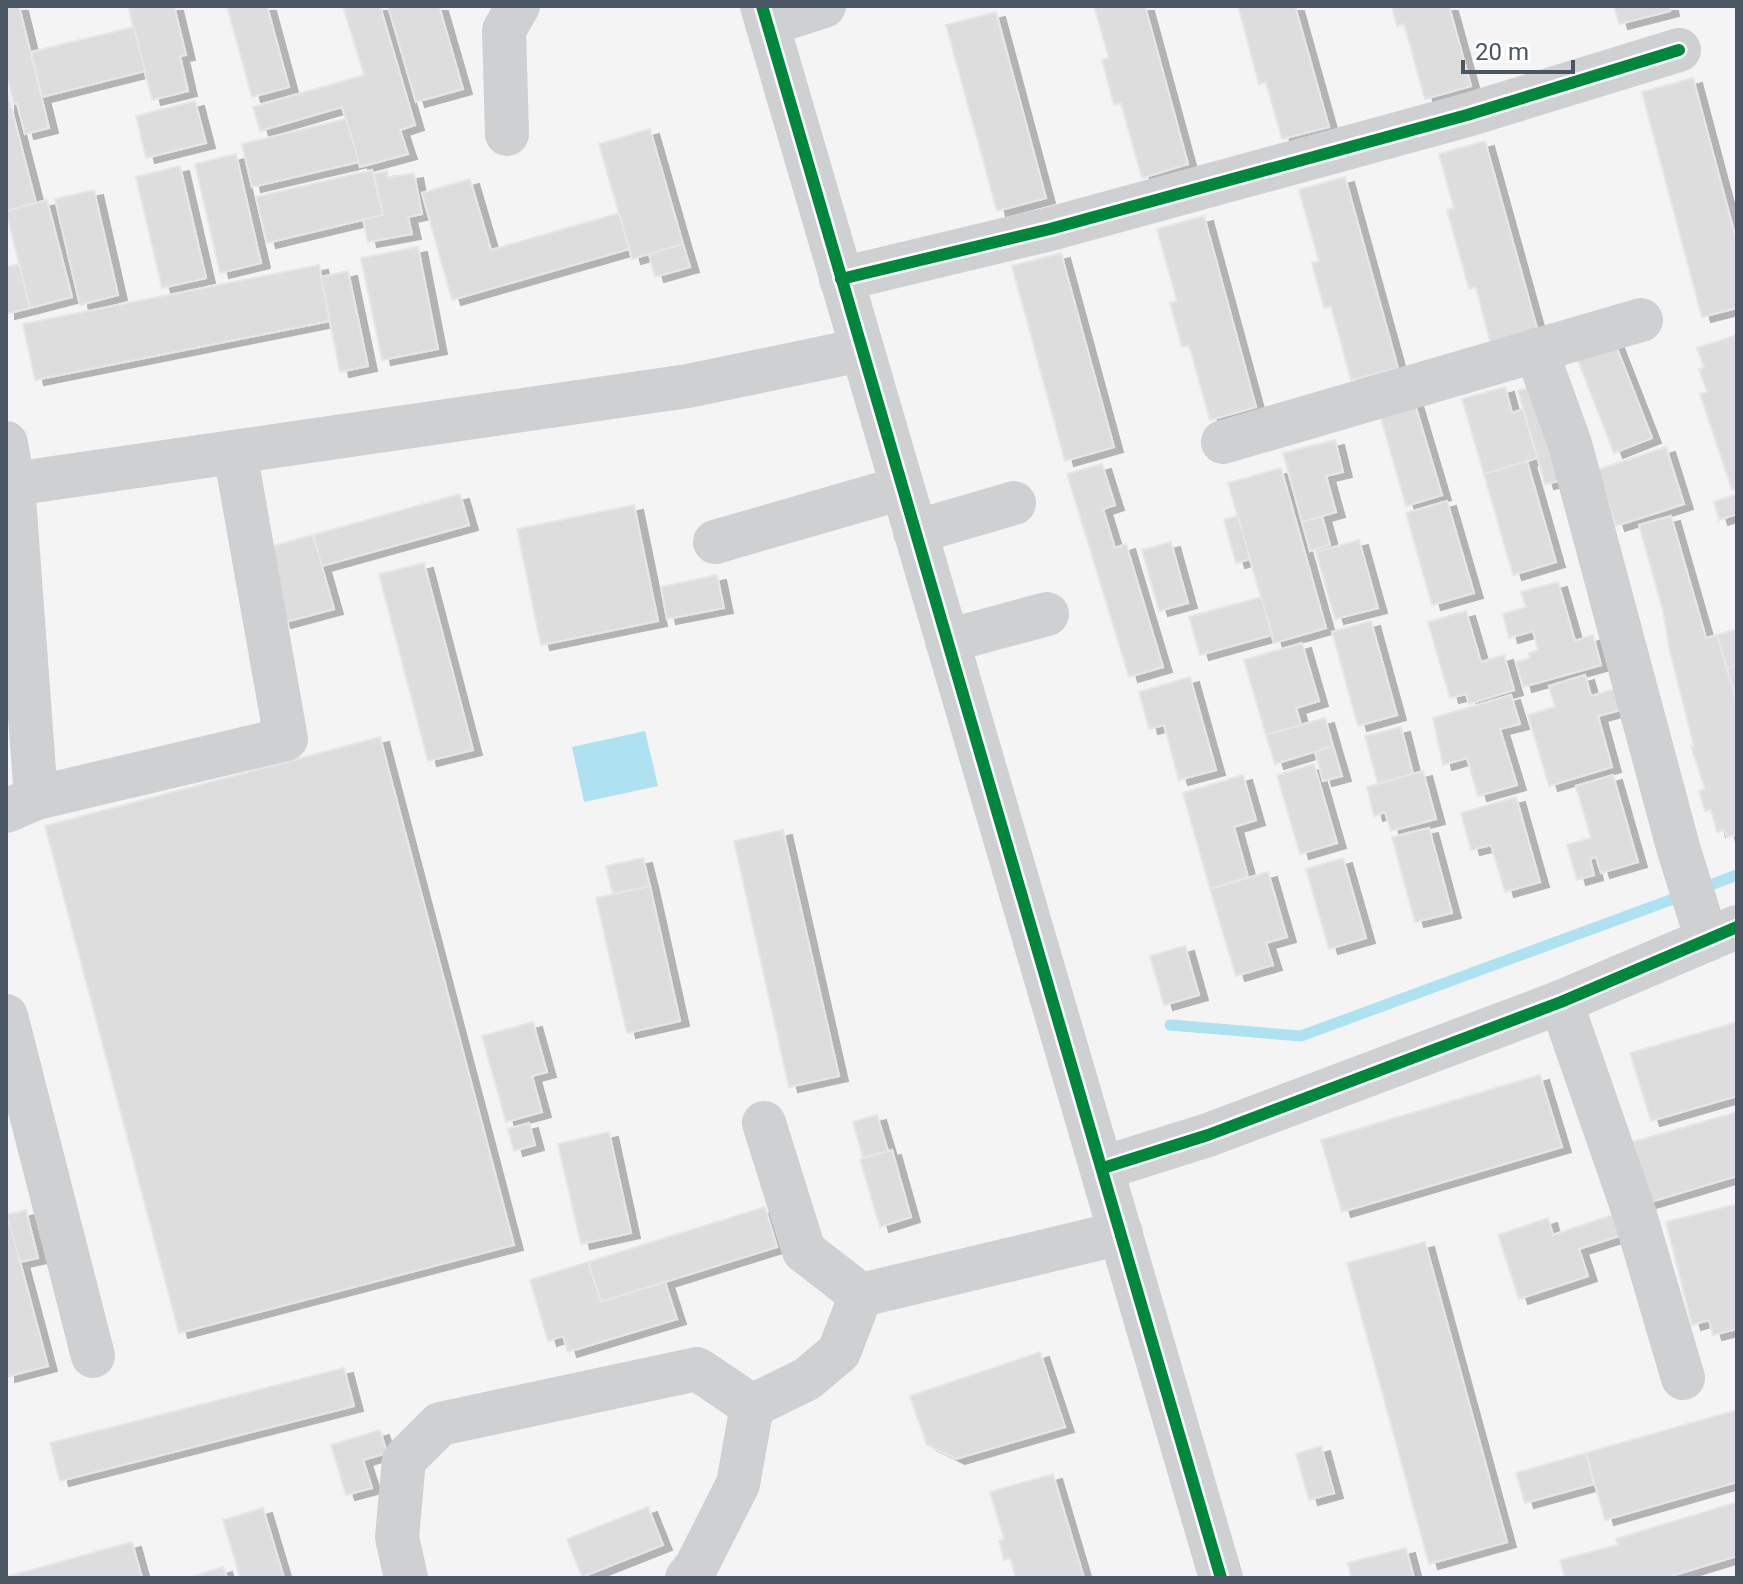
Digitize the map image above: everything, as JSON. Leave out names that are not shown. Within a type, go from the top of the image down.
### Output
[{"type":"street","points":[[507,134],[504,30],[518,6]]},
{"type":"street","points":[[824,6],[764,15],[1221,1578]]},
{"type":"street","points":[[841,279],[1050,229],[1437,123],[1679,50]]},
{"type":"street","points":[[1223,442],[1641,320]]},
{"type":"street","points":[[235,452],[286,739],[21,805],[8,471],[235,452],[688,386],[861,350]]},
{"type":"street","points":[[1103,1168],[1208,1135],[1561,1002],[1707,913],[1570,444],[1536,350]]},
{"type":"street","points":[[715,542],[902,488]]},
{"type":"street","points":[[915,532],[1014,503]]},
{"type":"street","points":[[947,641],[1047,614]]},
{"type":"street","points":[[1561,1002],[1635,1215],[1683,1378]]},
{"type":"street","points":[[6,1016],[93,1356]]},
{"type":"street","points":[[764,1123],[804,1251],[861,1295]]},
{"type":"street","points":[[861,1295],[1121,1233]]},
{"type":"street","points":[[752,1406],[807,1379],[839,1352],[861,1295]]},
{"type":"street","points":[[406,1578],[397,1537],[404,1460],[440,1424],[697,1369],[752,1406]]},
{"type":"street","points":[[687,1578],[696,1567],[738,1484],[752,1406]]},
{"type":"water","points":[[645,731],[658,786],[584,802],[572,747]]},
{"type":"building","points":[[6,6],[19,6],[49,128],[25,134],[6,72]]},
{"type":"building","points":[[128,6],[174,6],[186,55],[180,56],[188,91],[152,100]]},
{"type":"building","points":[[227,6],[267,6],[289,87],[252,97]]},
{"type":"building","points":[[343,6],[380,6],[415,125],[400,130],[408,154],[360,167],[342,107],[260,131],[253,107],[364,75]]},
{"type":"building","points":[[388,6],[439,6],[463,89],[416,102]]},
{"type":"building","points":[[1094,6],[1145,6],[1188,164],[1142,178],[1121,103],[1114,105],[1102,60],[1109,58]]},
{"type":"building","points":[[1238,6],[1295,6],[1329,127],[1282,139],[1266,82],[1259,84]]},
{"type":"building","points":[[1392,6],[1449,6],[1471,86],[1425,99],[1404,24],[1397,26]]},
{"type":"building","points":[[1614,6],[1669,6],[1670,11],[1619,24]]},
{"type":"building","points":[[996,12],[1046,198],[997,211],[946,25]]},
{"type":"building","points":[[134,27],[145,71],[42,97],[31,52]]},
{"type":"building","points":[[1693,78],[1737,243],[1737,308],[1702,317],[1642,92]]},
{"type":"building","points":[[6,87],[36,203],[6,211]]},
{"type":"building","points":[[195,101],[206,143],[146,158],[136,116]]},
{"type":"building","points":[[346,119],[359,162],[252,187],[242,144]]},
{"type":"building","points":[[650,129],[683,244],[632,259],[599,144]]},
{"type":"building","points":[[1485,141],[1538,332],[1491,345],[1476,287],[1469,289],[1447,210],[1454,208],[1439,154]]},
{"type":"building","points":[[236,154],[261,263],[220,273],[195,164]]},
{"type":"building","points":[[180,166],[206,278],[162,288],[136,177]]},
{"type":"building","points":[[372,170],[383,215],[267,243],[256,197]]},
{"type":"building","points":[[387,171],[388,178],[414,173],[422,214],[408,217],[412,234],[368,242],[363,219],[383,215],[374,174]]},
{"type":"building","points":[[1345,177],[1398,368],[1351,380],[1331,306],[1324,308],[1312,263],[1319,261],[1299,190]]},
{"type":"building","points":[[470,179],[491,250],[619,213],[629,249],[452,300],[422,193]]},
{"type":"building","points":[[94,190],[118,295],[80,305],[55,199]]},
{"type":"building","points":[[47,200],[72,297],[30,308],[6,211]]},
{"type":"building","points":[[1204,216],[1256,407],[1210,420],[1189,345],[1182,347],[1170,303],[1177,301],[1157,229]]},
{"type":"building","points":[[683,244],[690,267],[655,277],[649,254]]},
{"type":"building","points":[[418,247],[438,349],[382,360],[361,258]]},
{"type":"building","points":[[1061,253],[1114,447],[1065,461],[1012,266]]},
{"type":"building","points":[[19,264],[30,308],[6,314],[6,267]]},
{"type":"building","points":[[319,265],[330,321],[35,380],[23,324]]},
{"type":"building","points":[[348,271],[368,366],[340,372],[321,277]]},
{"type":"building","points":[[1737,335],[1737,489],[1732,490],[1700,394],[1707,392],[1699,369],[1704,367],[1697,348]]},
{"type":"building","points":[[1615,343],[1652,438],[1614,453],[1577,358]]},
{"type":"building","points":[[1535,386],[1562,480],[1545,484],[1518,391]]},
{"type":"building","points":[[1505,387],[1512,413],[1523,409],[1537,458],[1484,474],[1462,399]]},
{"type":"building","points":[[1414,401],[1442,495],[1406,506],[1379,411]]},
{"type":"building","points":[[1335,440],[1343,472],[1326,476],[1336,512],[1302,522],[1283,453]]},
{"type":"building","points":[[1666,447],[1684,504],[1616,526],[1597,470]]},
{"type":"building","points":[[1527,461],[1556,562],[1513,575],[1484,474]]},
{"type":"building","points":[[1102,464],[1115,505],[1103,509],[1115,548],[1126,544],[1163,667],[1129,677],[1067,474]]},
{"type":"building","points":[[1281,468],[1326,628],[1274,643],[1228,483]]},
{"type":"building","points":[[460,494],[469,525],[322,566],[313,535]]},
{"type":"building","points":[[1737,494],[1737,514],[1719,520],[1714,502]]},
{"type":"building","points":[[1447,501],[1474,593],[1432,605],[1406,513]]},
{"type":"building","points":[[634,505],[658,621],[541,645],[517,529]]},
{"type":"building","points":[[1238,516],[1250,559],[1236,563],[1224,520]]},
{"type":"building","points":[[1322,516],[1330,545],[1310,551],[1302,522]]},
{"type":"building","points":[[1671,516],[1706,638],[1717,635],[1737,704],[1737,835],[1727,837],[1725,830],[1717,832],[1711,810],[1705,811],[1699,791],[1705,789],[1691,746],[1694,746],[1663,611],[1639,525]]},
{"type":"building","points":[[313,535],[334,609],[282,623],[262,549]]},
{"type":"building","points":[[1359,540],[1378,608],[1335,619],[1316,552]]},
{"type":"building","points":[[1171,542],[1188,603],[1159,611],[1142,550]]},
{"type":"building","points":[[424,563],[473,750],[428,761],[379,574]]},
{"type":"building","points":[[717,575],[724,608],[667,619],[661,587]]},
{"type":"building","points":[[1558,582],[1575,641],[1593,635],[1601,665],[1523,687],[1516,662],[1530,658],[1529,653],[1538,650],[1533,631],[1509,638],[1503,614],[1526,607],[1521,592]]},
{"type":"building","points":[[1261,597],[1272,635],[1200,655],[1189,617]]},
{"type":"building","points":[[1466,611],[1481,662],[1504,655],[1514,690],[1469,704],[1466,694],[1450,698],[1428,622]]},
{"type":"building","points":[[1371,621],[1397,715],[1358,726],[1332,632]]},
{"type":"building","points":[[1737,629],[1737,665],[1727,668],[1717,635]]},
{"type":"building","points":[[1302,643],[1319,701],[1296,708],[1301,725],[1266,735],[1244,660]]},
{"type":"building","points":[[1737,665],[1737,692],[1734,693],[1727,668]]},
{"type":"building","points":[[1585,675],[1591,696],[1621,687],[1628,708],[1598,716],[1612,767],[1549,786],[1528,715],[1555,707],[1549,686]]},
{"type":"building","points":[[1190,677],[1216,770],[1179,780],[1164,725],[1149,729],[1139,692]]},
{"type":"building","points":[[1511,695],[1520,724],[1500,729],[1517,785],[1478,796],[1467,758],[1443,765],[1433,718]]},
{"type":"building","points":[[1325,718],[1333,746],[1275,764],[1266,735]]},
{"type":"building","points":[[1401,727],[1413,774],[1378,784],[1365,736]]},
{"type":"building","points":[[380,737],[514,1245],[179,1333],[45,826]]},
{"type":"building","points":[[1333,746],[1342,776],[1323,781],[1315,752]]},
{"type":"building","points":[[1314,764],[1337,843],[1300,854],[1277,775]]},
{"type":"building","points":[[1423,771],[1436,819],[1391,831],[1385,812],[1374,816],[1367,787]]},
{"type":"building","points":[[1243,775],[1256,820],[1234,827],[1248,877],[1210,889],[1183,793]]},
{"type":"building","points":[[1613,775],[1638,862],[1601,873],[1596,857],[1590,859],[1594,875],[1577,880],[1567,845],[1591,838],[1576,786]]},
{"type":"building","points":[[1516,797],[1540,882],[1505,892],[1491,845],[1471,850],[1461,813]]},
{"type":"building","points":[[1429,828],[1452,913],[1415,922],[1392,837]]},
{"type":"building","points":[[783,830],[839,1076],[789,1087],[734,841]]},
{"type":"building","points":[[643,858],[650,886],[613,895],[606,866]]},
{"type":"building","points":[[1343,858],[1366,938],[1329,949],[1306,869]]},
{"type":"building","points":[[1268,872],[1287,937],[1266,943],[1273,965],[1236,976],[1210,889]]},
{"type":"building","points":[[650,886],[680,1021],[627,1033],[596,898]]},
{"type":"building","points":[[1185,946],[1199,995],[1164,1005],[1150,956]]},
{"type":"building","points":[[533,1022],[547,1072],[532,1076],[542,1112],[506,1122],[482,1036]]},
{"type":"building","points":[[1737,1022],[1737,1096],[1651,1121],[1630,1053]]},
{"type":"building","points":[[1540,1075],[1562,1147],[1342,1212],[1321,1140]]},
{"type":"building","points":[[1737,1112],[1737,1176],[1647,1203],[1629,1143]]},
{"type":"building","points":[[877,1115],[888,1151],[863,1158],[853,1122]]},
{"type":"building","points":[[529,1123],[535,1145],[514,1151],[508,1129]]},
{"type":"building","points":[[609,1132],[631,1233],[581,1244],[558,1144]]},
{"type":"building","points":[[892,1150],[911,1217],[880,1227],[860,1159]]},
{"type":"building","points":[[1737,1204],[1737,1329],[1713,1335],[1709,1320],[1692,1325],[1666,1222]]},
{"type":"building","points":[[765,1207],[777,1247],[601,1302],[588,1262]]},
{"type":"building","points":[[6,1209],[48,1366],[6,1377]]},
{"type":"building","points":[[26,1210],[38,1258],[20,1262],[7,1215]]},
{"type":"building","points":[[1615,1214],[1622,1235],[1579,1249],[1588,1276],[1519,1299],[1498,1235],[1548,1218],[1553,1235]]},
{"type":"building","points":[[1425,1242],[1507,1542],[1429,1564],[1347,1263]]},
{"type":"building","points":[[588,1262],[601,1302],[665,1282],[677,1319],[568,1352],[563,1336],[548,1341],[530,1280]]},
{"type":"building","points":[[1040,1352],[1065,1427],[956,1459],[927,1445],[910,1396]]},
{"type":"building","points":[[344,1368],[354,1406],[60,1481],[50,1443]]},
{"type":"building","points":[[1737,1410],[1737,1482],[1605,1520],[1586,1453]]},
{"type":"building","points":[[380,1430],[387,1453],[363,1460],[372,1488],[346,1495],[331,1445]]},
{"type":"building","points":[[1321,1446],[1334,1493],[1309,1500],[1296,1454]]},
{"type":"building","points":[[1586,1453],[1594,1484],[1525,1503],[1516,1473]]},
{"type":"building","points":[[1053,1474],[1084,1578],[1016,1578],[1010,1558],[1004,1560],[999,1541],[1004,1539],[990,1492]]},
{"type":"building","points":[[1737,1502],[1737,1556],[1665,1578],[1565,1578],[1560,1560],[1618,1545],[1616,1539]]},
{"type":"building","points":[[648,1507],[663,1545],[582,1577],[567,1539]]},
{"type":"building","points":[[263,1508],[284,1578],[240,1578],[223,1520]]},
{"type":"building","points":[[132,1542],[142,1578],[6,1578],[6,1577]]},
{"type":"building","points":[[1406,1548],[1414,1578],[1351,1578],[1348,1563]]},
{"type":"building","points":[[223,1567],[227,1578],[188,1578]]},
{"type":"waterway","points":[[1700,889],[1737,875]]},
{"type":"waterway","points":[[1170,1025],[1301,1036],[1684,895]]},
{"type":"cycle path","points":[[762,6],[1221,1578]]},
{"type":"cycle path","points":[[841,279],[1050,229],[1467,115],[1679,50]]},
{"type":"cycle path","points":[[1103,1168],[1208,1135],[1561,1002],[1737,927]]}]
